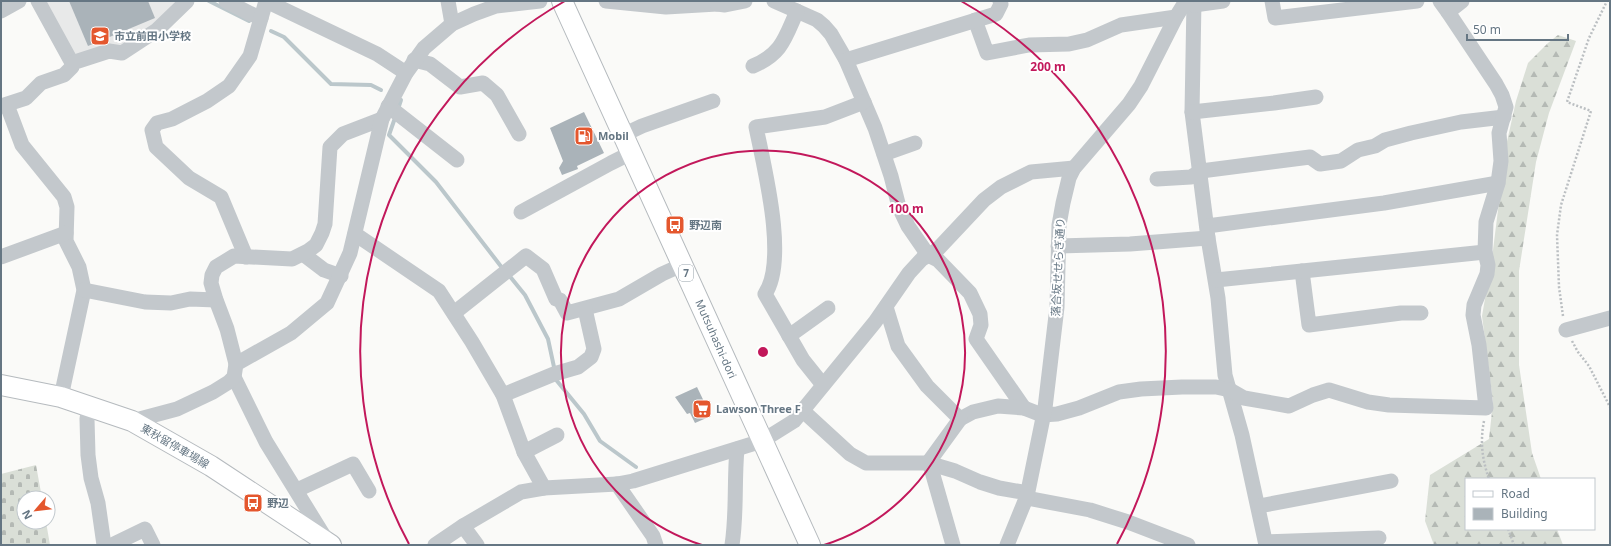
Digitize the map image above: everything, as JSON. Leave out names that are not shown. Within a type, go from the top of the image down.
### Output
[{"type":"main road","name":"Mutsuhashi-dori","points":[[562,1],[810,545]]},
{"type":"main road","name":"東秋留停車場線","points":[[1,385],[61,397],[132,421],[210,466],[330,544]]},
{"type":"street","points":[[1,11],[19,1]]},
{"type":"street","points":[[38,1],[72,63],[72,67],[64,75],[41,83],[26,98],[4,106],[22,145],[64,197],[67,207],[66,241],[79,267],[84,290],[61,397]]},
{"type":"street","points":[[72,63],[110,51],[122,53],[157,30],[186,1]]},
{"type":"street","points":[[226,1],[261,18]]},
{"type":"street","points":[[246,257],[221,197],[189,178],[156,147],[152,130],[157,123],[172,119],[186,112],[229,86],[250,56],[266,1],[377,54],[406,73]]},
{"type":"street","points":[[448,1],[452,24]]},
{"type":"street","points":[[132,421],[177,409],[213,392],[229,382],[235,370],[291,333],[327,303],[341,276],[350,253],[391,112],[406,73],[414,60],[429,43],[452,24],[496,6],[540,1]]},
{"type":"street","points":[[606,1],[666,7],[718,2],[725,4],[745,1]]},
{"type":"street","points":[[846,60],[996,14],[1001,4],[1000,1]]},
{"type":"street","points":[[1222,1],[1191,2],[1192,112],[1216,280],[1225,375],[1259,506],[1266,544],[1379,538]]},
{"type":"street","points":[[1272,1],[1275,18],[1417,1]]},
{"type":"street","points":[[928,463],[960,419],[987,407],[998,406],[1024,408],[1042,415],[1057,414],[1079,408],[1119,392],[1141,389],[1216,387],[1230,390],[1244,398],[1289,406],[1313,395],[1329,390],[1368,402],[1389,405],[1486,408],[1479,345],[1473,315],[1474,305],[1487,274],[1488,265],[1485,252],[1486,222],[1498,183],[1501,161],[1499,133],[1506,107],[1502,95],[1444,6],[1462,1]]},
{"type":"street","points":[[778,2],[817,20],[831,34],[846,60],[864,102],[884,154],[899,207],[908,226],[928,255],[938,260],[970,293],[980,314],[981,325],[976,339],[1024,408]]},
{"type":"street","name":"落合坂せせらぎ通り","points":[[1007,545],[1027,496],[1042,415],[1045,408],[1057,307],[1058,246],[1063,202],[1069,178],[1074,168],[1129,104],[1141,86],[1176,17],[1191,2]]},
{"type":"street","points":[[753,66],[767,60],[775,54],[784,42],[796,11]]},
{"type":"street","points":[[975,20],[987,53],[1030,44],[1069,44],[1087,40],[1121,25],[1176,17]]},
{"type":"street","points":[[414,60],[430,64],[460,87],[483,83],[497,95],[518,134]]},
{"type":"street","points":[[1192,112],[1316,97]]},
{"type":"street","points":[[623,135],[642,126],[713,101]]},
{"type":"street","points":[[823,385],[803,360],[765,294],[771,285],[775,244],[772,214],[756,127],[825,116],[864,102]]},
{"type":"street","points":[[391,112],[457,160]]},
{"type":"street","points":[[330,544],[266,442],[235,370],[227,329],[211,283],[212,275],[216,267],[234,256],[292,258],[303,254],[316,245],[325,224],[330,147],[343,134],[391,112]]},
{"type":"street","points":[[1157,179],[1191,177],[1201,171],[1310,157],[1320,164],[1341,161],[1358,150],[1375,146],[1385,140],[1461,122],[1504,117]]},
{"type":"street","points":[[884,154],[915,143]]},
{"type":"street","points":[[521,212],[632,153]]},
{"type":"street","points":[[436,545],[463,526],[521,492],[544,488],[617,484],[633,481],[762,441],[794,421],[886,307],[908,274],[922,259],[937,250],[984,200],[1001,187],[1031,172],[1074,168]]},
{"type":"street","points":[[1058,246],[1130,244],[1498,183]]},
{"type":"street","points":[[1,257],[66,233]]},
{"type":"street","points":[[355,234],[439,291],[454,313],[503,395],[524,452],[544,488]]},
{"type":"street","points":[[1216,280],[1485,252]]},
{"type":"street","points":[[303,254],[324,270],[341,276]]},
{"type":"street","points":[[454,313],[526,256],[543,270],[556,299],[560,300],[567,313],[619,299],[662,274],[682,265]]},
{"type":"street","points":[[1302,271],[1309,325],[1401,313],[1421,313]]},
{"type":"street","points":[[84,290],[145,302],[171,303],[190,299],[216,300]]},
{"type":"street","points":[[886,307],[898,346],[927,386],[960,419]]},
{"type":"street","points":[[503,395],[578,366],[591,357],[594,349],[588,308]]},
{"type":"street","points":[[789,336],[828,308]]},
{"type":"street","points":[[1566,330],[1610,318]]},
{"type":"street","points":[[89,406],[87,419],[88,455],[91,478],[98,503],[104,545]]},
{"type":"street","points":[[802,410],[850,454],[866,463],[928,463],[955,471],[986,484],[1022,492],[1032,499],[1090,510],[1167,540],[1188,545]]},
{"type":"street","points":[[524,452],[557,435]]},
{"type":"street","points":[[732,545],[737,449]]},
{"type":"street","points":[[928,463],[931,468],[954,545]]},
{"type":"street","points":[[297,490],[353,464],[368,491]]},
{"type":"street","points":[[1259,506],[1391,481]]},
{"type":"street","points":[[617,484],[653,536],[656,545]]},
{"type":"street","points":[[463,526],[477,545]]},
{"type":"street","points":[[112,545],[145,529],[153,545]]},
{"type":"path","points":[[1607,1],[1590,38],[1568,102],[1591,110],[1561,205],[1556,236],[1559,287],[1566,330],[1578,352],[1590,366],[1610,407]]},
{"type":"path","points":[[1486,408],[1481,434],[1483,462],[1489,478]]},
{"type":"path","points":[[1508,530],[1514,545]]},
{"type":"shaded area","name":"市立前田小学校","points":[[43,1],[179,1],[152,26],[120,48],[74,57]]},
{"type":"green space","points":[[1558,35],[1576,41],[1549,113],[1536,162],[1519,271],[1519,365],[1532,453],[1541,478],[1465,478],[1465,530],[1557,530],[1563,545],[1434,545],[1425,521],[1430,475],[1489,439],[1493,402],[1482,316],[1492,258],[1506,146],[1516,101],[1528,63]]},
{"type":"green space","points":[[36,465],[41,490],[16,490],[16,530],[47,530],[50,545],[1,545],[1,474]]},
{"type":"building","points":[[69,1],[148,1],[155,18],[88,46]]},
{"type":"building","points":[[584,112],[604,153],[577,166],[578,169],[562,175],[559,168],[563,161],[550,128]]},
{"type":"building","points":[[697,387],[711,416],[695,423],[690,413],[687,414],[675,397]]},
{"type":"waterway","points":[[209,1],[249,21]]},
{"type":"waterway","points":[[271,31],[284,37],[331,84],[371,85],[381,90]]},
{"type":"waterway","points":[[398,109],[401,100]]},
{"type":"waterway","points":[[396,115],[389,135],[436,182],[503,269]]},
{"type":"waterway","points":[[508,274],[525,295],[548,339],[557,381],[584,414],[600,441],[636,467]]},
{"type":"place","name":"市立前田小学校","points":[[100,36]]},
{"type":"place","name":"Mobil","points":[[584,136]]},
{"type":"place","name":"野辺南","points":[[675,225]]},
{"type":"place","name":"Lawson Three F","points":[[702,409]]},
{"type":"place","name":"野辺","points":[[253,503]]}]
